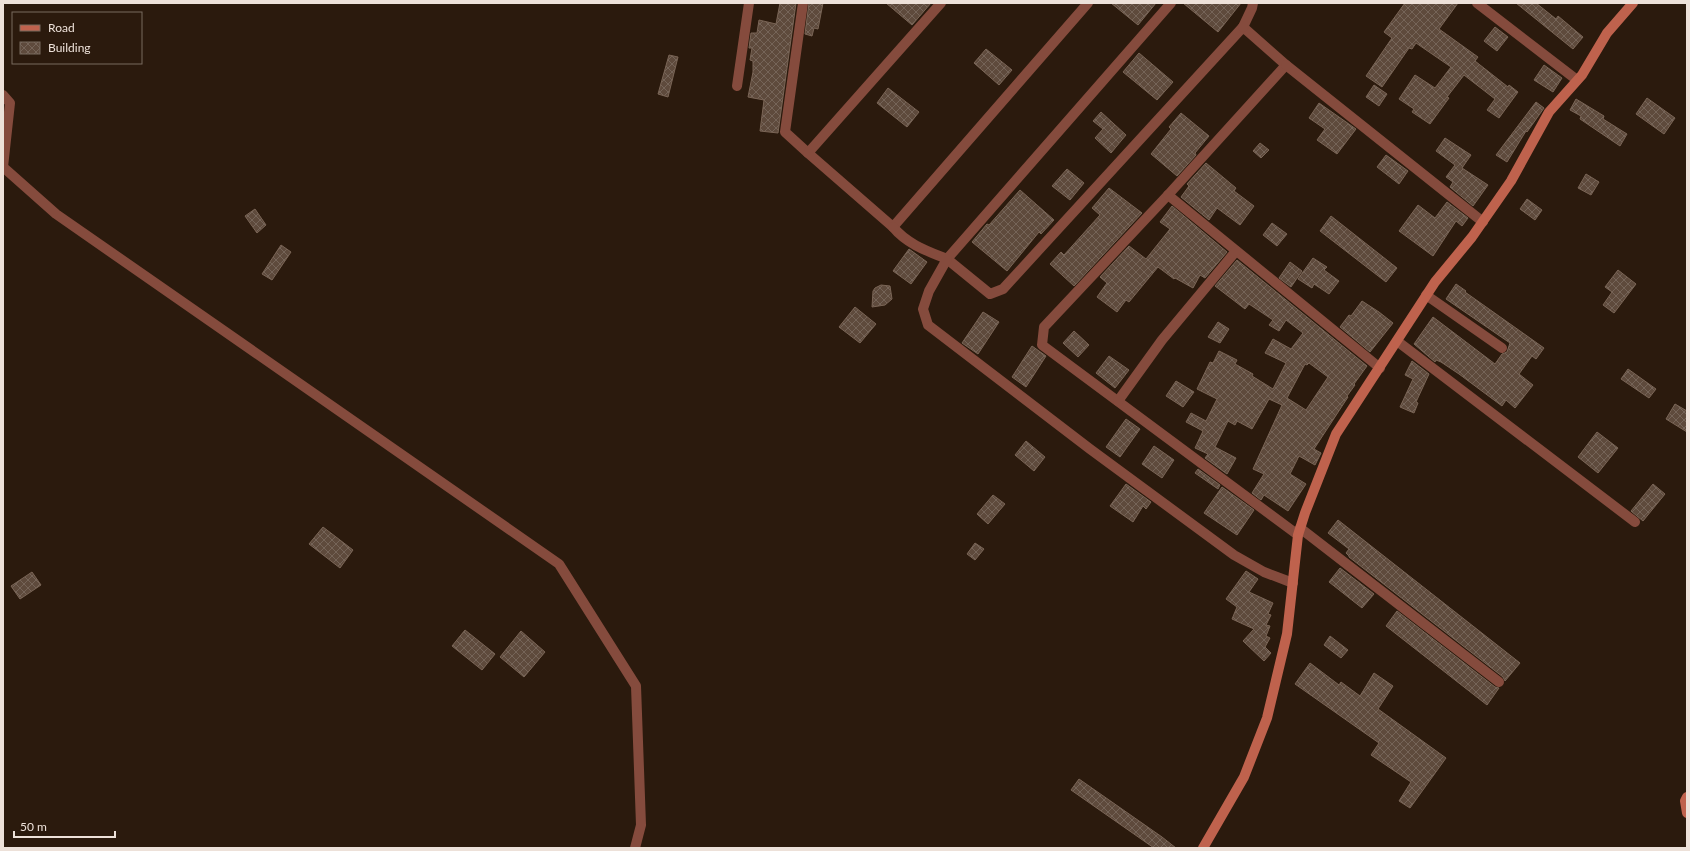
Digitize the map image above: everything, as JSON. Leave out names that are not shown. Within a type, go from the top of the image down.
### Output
[{"type":"street","points":[[737,86],[749,3]]},
{"type":"street","points":[[803,3],[785,132],[893,227],[901,236],[917,246],[947,259],[990,294],[1002,289],[1243,27],[1253,3]]},
{"type":"street","points":[[808,153],[941,3]]},
{"type":"street","points":[[893,227],[1088,3]]},
{"type":"street","points":[[1171,3],[947,259],[929,291],[923,309],[928,325],[1090,449],[1234,555],[1264,572],[1293,582]]},
{"type":"street","points":[[1477,3],[1577,80]]},
{"type":"street","points":[[1203,848],[1244,777],[1267,718],[1287,634],[1299,532],[1336,434],[1426,295],[1472,237],[1511,181],[1549,112],[1577,80],[1607,33],[1633,3]]},
{"type":"street","points":[[1243,27],[1286,65],[1483,222]]},
{"type":"street","points":[[1286,65],[1044,328],[1042,345],[1299,532],[1499,682]]},
{"type":"street","points":[[3,95],[10,104],[3,167],[56,214],[559,564],[636,686],[641,825],[635,848]]},
{"type":"street","points":[[1168,195],[1380,368]]},
{"type":"street","points":[[1118,401],[1162,340],[1236,251]]},
{"type":"street","points":[[1426,295],[1502,348]]},
{"type":"street","points":[[1397,341],[1635,522]]},
{"type":"street","points":[[1687,797],[1685,801],[1687,813]]},
{"type":"building","points":[[780,3],[796,3],[778,133],[760,131],[764,100],[748,97],[753,72],[753,61],[750,60],[752,48],[749,48],[751,33],[757,33],[759,20],[776,24]]},
{"type":"building","points":[[809,3],[823,3],[818,29],[814,28],[812,36],[805,34]]},
{"type":"building","points":[[886,3],[931,3],[912,25]]},
{"type":"building","points":[[1111,3],[1156,3],[1138,25]]},
{"type":"building","points":[[1183,3],[1241,3],[1218,32]]},
{"type":"building","points":[[1405,3],[1458,3],[1439,29],[1478,57],[1475,61],[1508,87],[1509,85],[1518,92],[1499,118],[1487,110],[1495,99],[1464,75],[1447,97],[1449,98],[1430,124],[1412,112],[1414,109],[1399,99],[1415,75],[1435,88],[1451,67],[1416,43],[1412,49],[1409,48],[1382,87],[1366,76],[1392,38],[1384,32]]},
{"type":"building","points":[[1516,3],[1536,3],[1556,19],[1558,16],[1583,37],[1573,49]]},
{"type":"building","points":[[1495,27],[1508,37],[1497,51],[1484,41]]},
{"type":"building","points":[[986,49],[1012,70],[999,85],[974,63]]},
{"type":"building","points":[[1139,53],[1173,82],[1157,100],[1123,72]]},
{"type":"building","points":[[669,55],[678,57],[668,97],[658,94]]},
{"type":"building","points":[[1544,65],[1562,78],[1553,92],[1534,80]]},
{"type":"building","points":[[1374,85],[1387,94],[1379,106],[1366,97]]},
{"type":"building","points":[[888,88],[919,112],[907,127],[877,103]]},
{"type":"building","points":[[1647,98],[1675,118],[1664,134],[1636,114]]},
{"type":"building","points":[[1576,99],[1604,116],[1603,119],[1627,134],[1620,146],[1580,119],[1581,116],[1570,110]]},
{"type":"building","points":[[1536,102],[1544,108],[1527,132],[1526,131],[1507,162],[1496,155]]},
{"type":"building","points":[[1319,103],[1356,129],[1337,154],[1317,140],[1325,129],[1309,118]]},
{"type":"building","points":[[1101,112],[1126,135],[1111,153],[1095,138],[1103,129],[1093,121]]},
{"type":"building","points":[[1181,113],[1209,136],[1195,153],[1196,155],[1177,176],[1151,154],[1171,129],[1169,127]]},
{"type":"building","points":[[1445,138],[1471,155],[1462,168],[1488,185],[1473,206],[1450,187],[1453,182],[1446,177],[1455,165],[1436,151]]},
{"type":"building","points":[[1260,143],[1269,150],[1261,158],[1253,151]]},
{"type":"building","points":[[1386,155],[1408,171],[1399,184],[1377,167]]},
{"type":"building","points":[[1206,163],[1236,188],[1234,191],[1254,206],[1240,225],[1217,208],[1209,220],[1181,197],[1189,186],[1187,184]]},
{"type":"building","points":[[1067,169],[1084,183],[1070,200],[1052,186]]},
{"type":"building","points":[[1586,174],[1599,182],[1591,195],[1578,188]]},
{"type":"building","points":[[1109,188],[1142,213],[1074,286],[1050,264],[1061,252],[1064,255],[1100,215],[1092,208]]},
{"type":"building","points":[[1020,190],[1054,220],[1041,234],[1039,232],[1007,271],[972,242]]},
{"type":"building","points":[[1527,199],[1542,210],[1535,220],[1520,209]]},
{"type":"building","points":[[1447,202],[1468,218],[1462,226],[1456,221],[1433,256],[1399,231],[1418,205],[1435,218]]},
{"type":"building","points":[[1172,206],[1227,252],[1205,278],[1200,275],[1193,288],[1175,278],[1174,279],[1158,267],[1129,302],[1126,300],[1117,312],[1097,297],[1107,283],[1100,277],[1129,246],[1146,259],[1170,229],[1160,222]]},
{"type":"building","points":[[255,209],[266,225],[257,233],[245,216]]},
{"type":"building","points":[[1331,216],[1397,268],[1386,282],[1320,231]]},
{"type":"building","points":[[1272,223],[1287,234],[1277,246],[1263,235]]},
{"type":"building","points":[[281,245],[291,252],[272,280],[262,274]]},
{"type":"building","points":[[909,249],[927,262],[911,284],[893,271]]},
{"type":"building","points":[[1313,258],[1327,267],[1324,270],[1339,281],[1329,294],[1314,284],[1312,288],[1298,279]]},
{"type":"building","points":[[1237,260],[1367,366],[1354,384],[1355,385],[1347,396],[1348,397],[1314,449],[1321,453],[1315,465],[1299,456],[1290,474],[1306,484],[1288,511],[1264,495],[1261,500],[1252,493],[1264,474],[1253,469],[1282,405],[1269,399],[1252,429],[1237,421],[1235,425],[1228,421],[1215,447],[1236,458],[1227,474],[1205,458],[1208,454],[1195,448],[1203,431],[1186,422],[1191,413],[1206,421],[1217,399],[1197,389],[1210,362],[1213,363],[1219,351],[1237,360],[1235,364],[1253,374],[1252,376],[1273,389],[1286,363],[1265,353],[1273,339],[1291,349],[1303,333],[1286,320],[1279,331],[1269,325],[1273,320],[1249,304],[1245,309],[1215,286]],"holes":[[[1309,363],[1328,377],[1306,410],[1287,398],[1305,364],[1307,365]]]},
{"type":"building","points":[[1290,262],[1302,271],[1291,287],[1279,278]]},
{"type":"building","points":[[1618,270],[1636,284],[1614,313],[1603,305],[1612,292],[1605,287]]},
{"type":"building","points":[[1456,284],[1544,348],[1536,359],[1532,356],[1519,374],[1533,385],[1515,408],[1506,400],[1502,406],[1441,362],[1436,360],[1435,362],[1414,344],[1433,317],[1495,364],[1502,354],[1507,352],[1510,343],[1446,299]]},
{"type":"building","points":[[881,285],[890,286],[892,299],[885,305],[872,307],[873,291]]},
{"type":"building","points":[[1362,301],[1393,323],[1370,352],[1340,327],[1349,315],[1351,316]]},
{"type":"building","points":[[855,307],[876,324],[860,343],[839,327]]},
{"type":"building","points":[[983,312],[999,322],[978,354],[962,343]]},
{"type":"building","points":[[1218,322],[1229,329],[1220,343],[1208,337]]},
{"type":"building","points":[[1074,331],[1089,345],[1078,357],[1063,343]]},
{"type":"building","points":[[1032,346],[1046,356],[1026,387],[1012,377]]},
{"type":"building","points":[[1109,356],[1129,370],[1115,388],[1096,373]]},
{"type":"building","points":[[1412,361],[1429,374],[1416,402],[1418,403],[1414,413],[1400,407],[1413,379],[1405,375]]},
{"type":"building","points":[[1628,369],[1656,389],[1649,398],[1621,379]]},
{"type":"building","points":[[1176,381],[1194,392],[1183,407],[1166,396]]},
{"type":"building","points":[[1675,404],[1687,411],[1687,432],[1666,419]]},
{"type":"building","points":[[1126,419],[1140,429],[1120,457],[1106,447]]},
{"type":"building","points":[[1597,432],[1618,448],[1598,473],[1578,457]]},
{"type":"building","points":[[1026,441],[1045,457],[1034,471],[1015,455]]},
{"type":"building","points":[[1154,446],[1174,460],[1162,478],[1142,464]]},
{"type":"building","points":[[1198,469],[1220,485],[1218,489],[1195,473]]},
{"type":"building","points":[[1126,484],[1151,502],[1146,509],[1143,506],[1133,522],[1110,506]]},
{"type":"building","points":[[1653,484],[1665,494],[1643,521],[1631,511]]},
{"type":"building","points":[[1222,487],[1254,510],[1237,535],[1204,513]]},
{"type":"building","points":[[993,495],[1005,504],[988,524],[977,514]]},
{"type":"building","points":[[1338,520],[1520,663],[1505,681],[1503,677],[1349,557],[1346,553],[1349,549],[1328,533]]},
{"type":"building","points":[[323,527],[353,550],[340,568],[309,544]]},
{"type":"building","points":[[975,543],[984,549],[975,560],[967,554]]},
{"type":"building","points":[[1340,568],[1374,594],[1362,608],[1329,582]]},
{"type":"building","points":[[1246,571],[1258,579],[1249,592],[1273,603],[1268,614],[1271,615],[1266,625],[1270,626],[1266,636],[1270,638],[1265,647],[1271,653],[1264,661],[1243,641],[1254,629],[1232,619],[1237,607],[1226,599]]},
{"type":"building","points":[[32,572],[41,585],[20,599],[11,586]]},
{"type":"building","points":[[1397,611],[1495,687],[1499,688],[1487,705],[1386,626]]},
{"type":"building","points":[[465,630],[495,654],[482,670],[452,646]]},
{"type":"building","points":[[521,631],[545,652],[524,677],[500,657]]},
{"type":"building","points":[[1330,636],[1348,650],[1341,658],[1324,645]]},
{"type":"building","points":[[1310,663],[1339,685],[1341,682],[1360,696],[1374,673],[1393,686],[1378,709],[1446,758],[1410,808],[1399,801],[1411,782],[1371,755],[1379,743],[1295,684]]},
{"type":"building","points":[[1079,779],[1176,848],[1154,848],[1071,790]]}]
